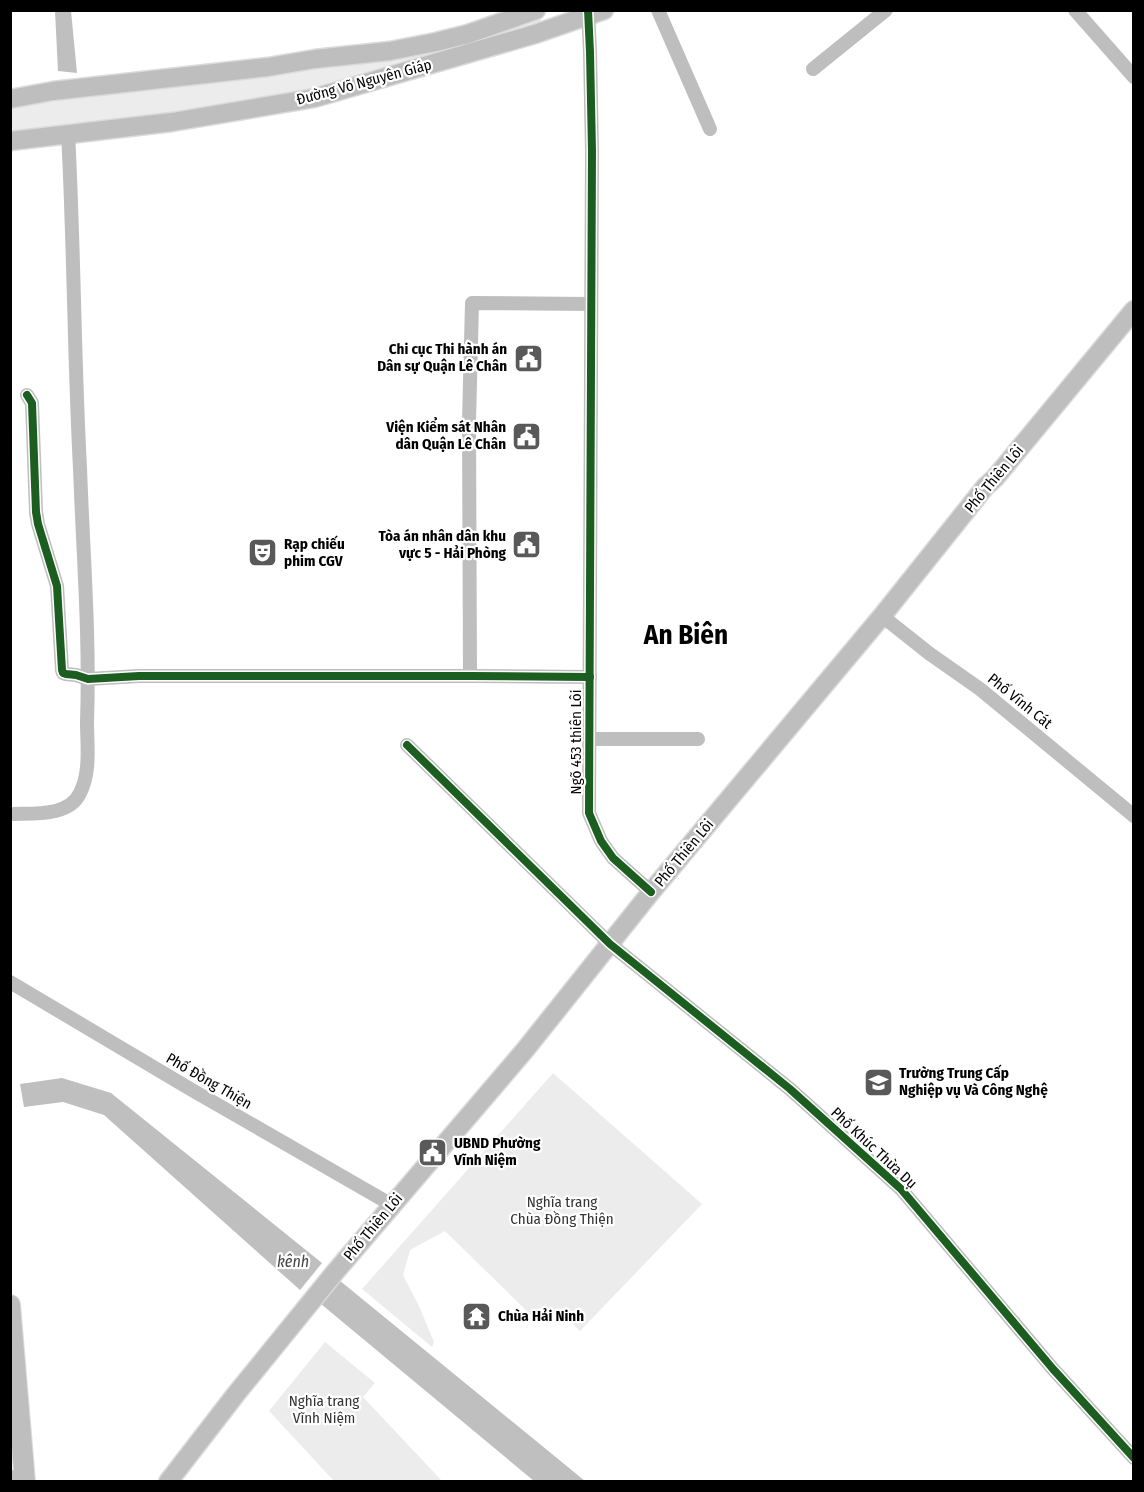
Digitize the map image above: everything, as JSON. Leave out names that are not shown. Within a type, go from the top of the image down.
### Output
[{"type":"highway","points":[[10,1305],[25,1482]]},
{"type":"main road","name":"Đường Võ Nguyên Giáp","points":[[10,99],[54,91],[390,51],[468,34],[536,10]]},
{"type":"main road","name":"Đường Võ Nguyên Giáp","points":[[10,141],[172,122],[314,98],[524,37],[594,12]]},
{"type":"main road","name":"Phố Thiên Lôi","points":[[168,1482],[336,1271],[525,1050],[651,892],[1134,310]]},
{"type":"street","points":[[658,10],[710,129]]},
{"type":"street","points":[[813,69],[886,10]]},
{"type":"street","points":[[1075,10],[1134,77]]},
{"type":"street","name":"Ngõ 453 thiên Lôi","points":[[594,12],[589,813],[601,840],[613,858],[651,892]]},
{"type":"street","points":[[10,814],[59,810],[75,802],[81,793],[86,775],[87,629],[68,133]]},
{"type":"street","points":[[470,676],[469,433],[472,303],[591,304]]},
{"type":"street","points":[[27,395],[32,403],[36,512],[57,586],[63,673],[88,679],[139,676],[590,678]]},
{"type":"street","name":"Phố Vĩnh Cát","points":[[882,616],[930,654],[980,689],[1134,816]]},
{"type":"street","points":[[590,739],[698,739]]},
{"type":"street","name":"Phố Khúc Thừa Dụ","points":[[407,746],[610,944],[790,1089],[901,1189],[1039,1352],[1134,1458]]},
{"type":"street","name":"Phố Đồng Thiện","points":[[10,982],[392,1205]]},
{"type":"green space","points":[[539,19],[541,24],[277,99],[11,136],[10,107],[181,85],[468,41]]},
{"type":"green space","name":"Nghĩa trang Chùa Đồng Thiện","points":[[553,1073],[702,1204],[580,1331],[560,1311],[537,1321],[445,1231],[410,1250],[403,1275],[434,1342],[432,1347],[362,1289]]},
{"type":"green space","name":"Nghĩa trang Vĩnh Niệm","points":[[325,1342],[375,1383],[363,1397],[442,1481],[334,1481],[269,1411]]},
{"type":"water","points":[[55,11],[71,11],[77,73],[58,71]]},
{"type":"water","name":"kênh","points":[[62,1078],[111,1093],[322,1263],[300,1290],[104,1115],[63,1102],[24,1107],[20,1084]]},
{"type":"water","name":"kênh","points":[[339,1280],[585,1481],[534,1481],[321,1304]]},
{"type":"cycle path","points":[[588,10],[592,151],[589,813],[601,841],[613,858],[651,892]]},
{"type":"cycle path","points":[[27,395],[32,403],[36,512],[57,586],[63,673],[88,679],[139,676],[590,677]]},
{"type":"cycle path","points":[[407,745],[610,944],[790,1089],[901,1189],[1053,1369],[1134,1458]]},
{"type":"place","name":"Chi cục Thi hành án Dân sự Quận Lê Chân","points":[[528,358]]},
{"type":"place","name":"Viện Kiểm sát Nhân dân Quận Lê Chân","points":[[527,436]]},
{"type":"place","name":"Tòa án nhân dân khu vực 5 - Hải Phòng","points":[[527,545]]},
{"type":"place","name":"Rạp chiếu phim CGV","points":[[263,553]]},
{"type":"place","name":"Trường Trung Cấp Nghiệp vụ Và Công Nghệ","points":[[878,1082]]},
{"type":"place","name":"UBND Phường Vĩnh Niệm","points":[[433,1152]]},
{"type":"place","name":"Chùa Hải Ninh","points":[[477,1316]]},
{"type":"district","name":"An Biên","points":[[686,635]]}]
